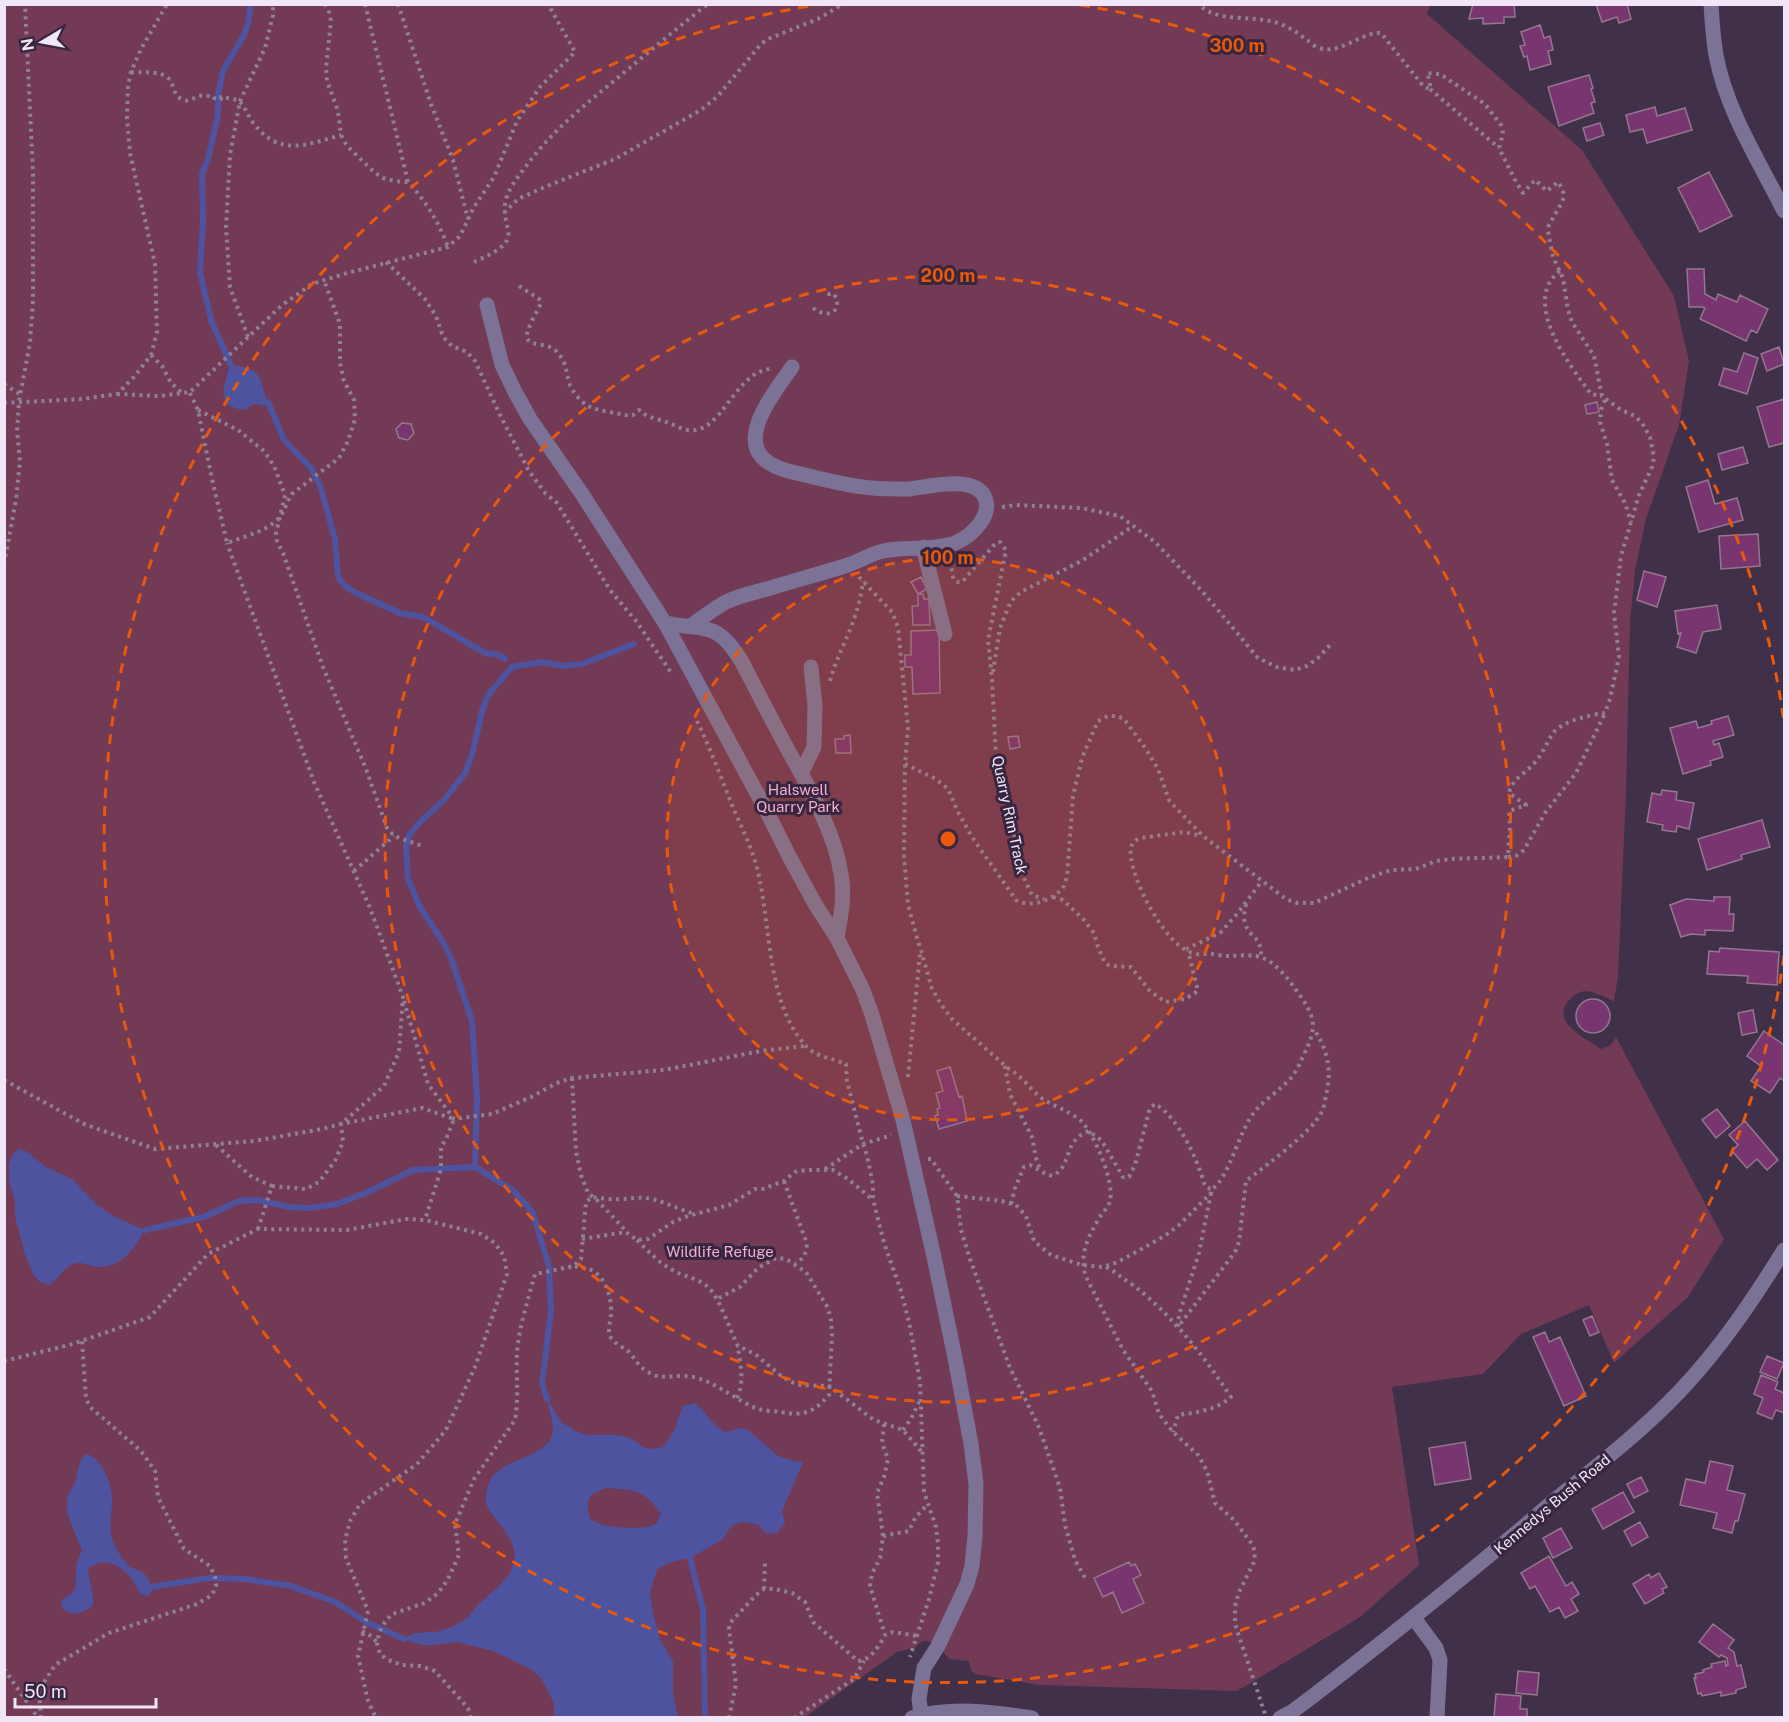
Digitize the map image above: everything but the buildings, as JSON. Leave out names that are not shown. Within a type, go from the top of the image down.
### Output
[{"type":"street","points":[[1711,4],[1716,56],[1725,88],[1738,121],[1785,211]]},
{"type":"street","points":[[487,305],[502,365],[515,392],[530,419],[582,494],[665,623],[815,904],[837,938],[868,1002],[903,1120],[913,1164],[955,1358],[976,1484],[977,1508],[973,1556],[967,1584],[938,1646],[924,1668],[916,1716],[972,1711],[1032,1718]]},
{"type":"street","points":[[690,626],[724,603],[849,565],[883,551],[947,545],[965,537],[984,518],[986,502],[982,494],[976,488],[965,485],[871,488],[822,479],[772,465],[764,460],[759,452],[756,429],[760,416],[792,367]]},
{"type":"street","points":[[923,548],[945,634]]},
{"type":"street","points":[[665,623],[702,627],[714,631],[732,645],[832,836],[842,876],[843,905],[837,938]]},
{"type":"street","points":[[801,774],[814,747],[811,667]]},
{"type":"street","name":"Kennedys Bush Road","points":[[1280,1718],[1293,1711],[1414,1618],[1619,1447],[1679,1392],[1738,1321],[1785,1250]]},
{"type":"street","points":[[1414,1618],[1436,1648],[1440,1660],[1437,1718]]},
{"type":"path","points":[[4,564],[16,500],[20,461],[17,431],[30,343],[33,271],[33,174],[25,4]]},
{"type":"path","points":[[117,394],[145,365],[151,355],[157,332],[155,264],[130,153],[128,86],[131,72],[147,36],[166,4]]},
{"type":"path","points":[[248,337],[230,287],[226,228],[230,155],[240,101],[266,48],[273,4]]},
{"type":"path","points":[[325,4],[331,21],[326,68],[327,81],[338,111],[341,135],[346,146],[383,178],[408,182]]},
{"type":"path","points":[[365,4],[408,182],[420,195],[441,227],[448,247]]},
{"type":"path","points":[[398,4],[431,105],[453,160],[468,220]]},
{"type":"path","points":[[4,403],[82,399],[117,394],[160,396],[190,392],[280,306],[312,284],[386,262],[448,247],[460,236],[494,177],[517,121],[540,87],[575,52],[548,4]]},
{"type":"path","points":[[474,262],[504,245],[508,239],[509,232],[504,213],[506,200],[512,185],[542,146],[584,105],[708,4]]},
{"type":"path","points":[[504,213],[518,199],[615,159],[701,110],[718,96],[761,44],[818,19],[843,4]]},
{"type":"path","points":[[1199,4],[1203,9],[1216,15],[1251,17],[1288,26],[1318,48],[1340,47],[1373,33],[1381,33],[1424,87],[1430,88],[1499,148],[1523,193],[1535,180],[1547,191],[1558,182],[1564,197],[1551,219],[1548,231],[1553,257],[1563,278],[1572,322],[1594,356],[1603,398],[1600,422],[1607,444],[1612,480],[1625,503],[1631,522]]},
{"type":"path","points":[[131,72],[164,76],[169,79],[176,94],[184,101],[201,95],[240,101],[261,132],[272,141],[282,145],[291,147],[341,135]]},
{"type":"path","points":[[1430,88],[1427,73],[1440,74],[1485,104],[1501,125],[1503,133],[1499,148]]},
{"type":"path","points":[[386,262],[425,299],[436,316],[446,340],[452,346],[467,352],[476,361],[500,415],[530,471],[545,493],[556,503],[610,590],[657,650],[674,679]]},
{"type":"path","points":[[905,764],[936,779],[948,789],[972,837],[1016,900],[1028,905],[1052,897],[1064,886],[1067,877],[1073,796],[1082,758],[1098,721],[1108,716],[1124,719],[1134,731],[1158,769],[1170,800],[1203,836],[1262,881],[1297,903],[1314,903],[1391,870],[1416,869],[1436,861],[1451,859],[1516,856],[1524,850],[1545,813],[1576,773],[1610,699],[1619,657],[1614,613],[1620,556],[1642,485],[1652,467],[1653,448],[1646,430],[1635,416],[1591,394],[1571,368],[1553,335],[1545,303],[1546,290],[1552,277],[1560,271]]},
{"type":"path","points":[[227,543],[266,529],[279,518],[285,509],[287,500],[293,493],[339,458],[353,430],[356,409],[342,373],[339,347],[340,324],[324,280]]},
{"type":"path","points":[[519,286],[539,299],[541,303],[528,331],[529,341],[534,344],[549,345],[555,350],[566,366],[570,387],[587,406],[629,416],[633,416],[639,410],[644,415],[692,431],[711,423],[736,391],[759,372],[769,369],[778,374],[780,383]]},
{"type":"path","points":[[813,308],[827,315],[834,312],[837,298],[834,294],[829,294],[830,300]]},
{"type":"path","points":[[151,355],[162,366],[171,383],[183,393]]},
{"type":"path","points":[[4,384],[21,395]]},
{"type":"path","points":[[190,392],[198,410],[227,543],[314,782],[370,908],[403,997],[428,1084],[454,1119]]},
{"type":"path","points":[[198,410],[238,430],[264,450],[274,466],[285,495],[276,533],[277,541],[323,667],[366,769],[387,828],[394,836],[422,846]]},
{"type":"path","points":[[986,509],[1015,505],[1081,508],[1120,516],[1155,542],[1202,591],[1258,658],[1278,667],[1295,670],[1307,666],[1332,643]]},
{"type":"path","points":[[992,679],[1000,628],[1011,601],[1021,592],[1083,560],[1134,526]]},
{"type":"path","name":"Quarry Rim Track","points":[[947,545],[956,582],[962,582],[995,544],[1000,542],[1006,550],[988,632],[996,758],[998,775],[1008,804],[1018,859],[1027,888],[1032,895],[1045,900]]},
{"type":"path","points":[[849,565],[892,612],[898,627],[908,728],[905,764],[904,856],[908,905],[932,989],[952,1019],[1042,1098],[1079,1119],[1102,1141],[1123,1177],[1129,1177],[1135,1165],[1150,1108],[1157,1104],[1177,1126],[1189,1147],[1204,1183],[1211,1191]]},
{"type":"path","points":[[828,689],[835,661],[857,612],[863,581]]},
{"type":"path","points":[[1508,856],[1509,811],[1526,805],[1509,793],[1513,783],[1536,761],[1554,731],[1572,721],[1605,713]]},
{"type":"path","points":[[694,716],[755,861],[766,911],[778,989],[789,1021],[805,1046],[816,1054],[846,1064],[847,1081],[862,1144],[867,1155],[873,1185],[873,1199],[884,1243],[906,1306],[920,1381],[924,1492],[936,1527],[938,1544],[938,1562],[929,1599],[907,1668]]},
{"type":"path","points":[[1178,1327],[1235,1251],[1239,1242],[1246,1181],[1300,1136],[1322,1112],[1329,1077],[1322,1041],[1314,1028],[1306,1005],[1293,986],[1269,962],[1261,957],[1202,954],[1187,950],[1165,930],[1138,886],[1133,872],[1131,844],[1140,838],[1184,832],[1203,836]]},
{"type":"path","points":[[354,871],[394,836]]},
{"type":"path","points":[[1187,950],[1220,933],[1262,881]]},
{"type":"path","points":[[1052,897],[1063,900],[1084,920],[1094,933],[1105,963],[1110,966],[1131,968],[1150,991],[1165,1002],[1185,999],[1198,991],[1187,950]]},
{"type":"path","points":[[1246,903],[1244,920],[1246,927],[1258,940],[1262,949],[1261,957]]},
{"type":"path","points":[[907,1087],[920,957],[919,943]]},
{"type":"path","points":[[341,1124],[384,1086],[399,1052],[403,997]]},
{"type":"path","points":[[1105,1267],[1166,1235],[1179,1225],[1211,1191],[1232,1158],[1250,1118],[1296,1071],[1314,1028]]},
{"type":"path","points":[[4,1080],[84,1124],[155,1149],[254,1141],[422,1108],[454,1119],[490,1114],[572,1078],[664,1070],[761,1051],[805,1046]]},
{"type":"path","points":[[1005,1065],[1010,1094],[1032,1137],[1041,1171]]},
{"type":"path","points":[[572,1078],[576,1152],[588,1194],[663,1265],[700,1282],[717,1299],[738,1346],[742,1376],[740,1391],[736,1398]]},
{"type":"path","points":[[425,1220],[441,1169],[441,1147],[454,1119]]},
{"type":"path","points":[[825,1169],[862,1144],[889,1136],[903,1120]]},
{"type":"path","points":[[215,1144],[252,1177],[271,1188],[306,1189],[320,1182],[335,1161],[343,1142],[341,1124]]},
{"type":"path","points":[[1011,1204],[1024,1167],[1030,1165],[1043,1174],[1053,1176],[1064,1166],[1073,1140],[1089,1131]]},
{"type":"path","points":[[1089,1131],[1106,1170],[1111,1197],[1085,1247],[1082,1265],[1123,1350],[1152,1391],[1159,1414],[1173,1432],[1198,1455],[1207,1471],[1215,1503],[1234,1520],[1252,1544],[1255,1552],[1254,1562],[1239,1592],[1235,1606],[1235,1624],[1266,1718]]},
{"type":"path","points":[[913,1164],[931,1159],[957,1196],[961,1230],[970,1259],[1007,1359],[1038,1425],[1060,1488],[1065,1525],[1085,1578]]},
{"type":"path","points":[[637,1240],[648,1239],[674,1222],[729,1205],[754,1189],[763,1189],[784,1181],[795,1172],[806,1170],[825,1169],[841,1174],[873,1199]]},
{"type":"path","points":[[784,1181],[807,1244],[806,1254],[795,1264]]},
{"type":"path","points":[[258,1229],[271,1188]]},
{"type":"path","points":[[1178,1327],[1179,1315],[1199,1253],[1211,1191]]},
{"type":"path","points":[[957,1196],[1002,1200],[1016,1206],[1026,1216],[1034,1241],[1051,1254],[1082,1265],[1105,1267],[1117,1272],[1178,1327],[1197,1349],[1231,1397],[1222,1405],[1211,1409],[1178,1415],[1173,1432]]},
{"type":"path","points":[[574,1266],[580,1259],[586,1202],[592,1197],[619,1199],[642,1197],[696,1214]]},
{"type":"path","points":[[4,1361],[82,1341],[150,1317],[208,1254],[258,1229],[347,1230],[407,1219],[425,1220],[482,1234],[495,1243],[504,1256],[507,1274],[474,1367],[446,1430],[417,1464],[360,1504],[350,1521],[345,1540],[346,1558],[368,1611],[357,1656],[368,1701],[376,1718]]},
{"type":"path","points":[[582,1239],[626,1232]]},
{"type":"path","points":[[377,1644],[385,1623],[392,1614],[425,1603],[438,1593],[447,1581],[459,1555],[455,1524],[474,1479],[515,1420],[520,1332],[535,1274],[574,1266],[587,1268],[597,1274],[607,1289],[611,1302],[608,1329],[611,1339],[628,1352],[638,1365],[658,1377],[682,1374],[697,1378],[715,1385],[760,1410],[801,1415],[823,1402],[829,1395],[832,1335],[828,1308],[806,1272],[786,1259],[776,1258],[764,1263],[740,1287],[717,1299]]},
{"type":"path","points":[[39,1718],[39,1690],[55,1665],[109,1633],[197,1604],[212,1595],[216,1586],[210,1566],[184,1549],[158,1497],[155,1471],[141,1451],[90,1407],[86,1398],[82,1341]]},
{"type":"path","points":[[738,1346],[755,1354],[791,1382],[801,1385],[829,1386],[874,1420],[903,1430],[921,1451]]},
{"type":"path","points":[[903,1430],[920,1400]]},
{"type":"path","points":[[884,1424],[882,1443],[888,1459],[877,1493],[883,1536],[880,1558],[872,1574],[870,1586],[885,1635]]},
{"type":"path","points":[[883,1536],[909,1531],[915,1518],[927,1505]]},
{"type":"path","points":[[765,1563],[765,1589]]},
{"type":"path","points":[[729,1718],[736,1684],[730,1623],[756,1595],[765,1589],[792,1593],[805,1602],[813,1622],[858,1661],[864,1660]]},
{"type":"path","points":[[362,1632],[373,1637],[380,1654],[388,1660],[435,1671],[468,1708],[471,1718]]},
{"type":"path","points":[[794,1718],[854,1679],[864,1660],[877,1648],[885,1635],[893,1632],[918,1636]]},
{"type":"path","points":[[4,1669],[39,1718]]},
{"type":"green space","name":"Halswell Quarry Park","points":[[5,5],[1430,5],[1427,14],[1582,150],[1674,296],[1689,361],[1679,425],[1646,519],[1635,570],[1630,623],[1618,976],[1614,1001],[1587,991],[1581,992],[1567,1002],[1563,1013],[1567,1023],[1574,1031],[1601,1049],[1611,1045],[1616,1037],[1724,1239],[1688,1297],[1614,1363],[1589,1305],[1521,1334],[1483,1374],[1392,1387],[1419,1565],[1360,1617],[1237,1691],[1040,1685],[975,1674],[971,1670],[969,1661],[949,1659],[934,1643],[925,1641],[916,1647],[897,1652],[805,1717],[5,1718]]},
{"type":"shaded area","points":[[230,363],[249,369],[258,375],[268,402],[264,406],[254,404],[246,410],[226,404],[223,392]]},
{"type":"shaded area","points":[[19,1149],[26,1151],[46,1167],[72,1179],[96,1204],[113,1216],[145,1230],[127,1255],[107,1266],[96,1267],[76,1263],[65,1269],[50,1285],[40,1282],[33,1274],[25,1254],[9,1180],[9,1164],[13,1154]]},
{"type":"shaded area","points":[[547,1399],[562,1422],[582,1434],[623,1436],[650,1449],[663,1447],[674,1431],[683,1406],[695,1403],[716,1426],[725,1432],[741,1428],[748,1430],[778,1456],[803,1462],[782,1511],[785,1524],[775,1534],[765,1533],[759,1525],[743,1522],[732,1525],[722,1540],[690,1558],[671,1562],[657,1569],[650,1592],[660,1640],[673,1661],[673,1693],[678,1717],[554,1717],[554,1703],[542,1680],[533,1670],[493,1651],[457,1642],[421,1645],[404,1639],[416,1633],[446,1629],[464,1620],[502,1583],[510,1572],[515,1557],[514,1549],[507,1534],[487,1506],[487,1489],[497,1472],[536,1452],[550,1439],[553,1426]],"holes":[[[607,1488],[632,1491],[650,1500],[661,1514],[656,1524],[638,1528],[623,1528],[603,1525],[590,1519],[589,1498]]]},
{"type":"shaded area","points":[[86,1454],[97,1460],[108,1479],[112,1500],[111,1532],[114,1545],[127,1564],[147,1576],[151,1592],[149,1596],[142,1595],[131,1578],[121,1569],[111,1563],[100,1563],[88,1569],[93,1605],[85,1611],[72,1613],[61,1606],[63,1599],[69,1596],[76,1587],[77,1565],[82,1550],[68,1516],[67,1502],[81,1461]]},
{"type":"waterway","points":[[230,363],[211,320],[200,272],[203,221],[202,174],[208,159],[218,115],[218,95],[223,71],[244,35],[251,4]]},
{"type":"waterway","points":[[268,402],[284,440],[311,468],[320,485],[335,539],[338,577],[344,585],[400,613],[423,617],[485,653],[499,655],[505,659]]},
{"type":"waterway","points":[[145,1230],[204,1217],[239,1201],[257,1200],[289,1207],[310,1208],[337,1204],[366,1193],[413,1170],[475,1167],[477,1097],[472,1021],[451,958],[420,907],[408,879],[406,847],[409,835],[444,800],[465,773],[488,695],[512,667],[542,662],[564,666],[582,664],[634,644]]},
{"type":"waterway","points":[[475,1167],[514,1191],[533,1213],[549,1267],[551,1312],[542,1383],[547,1399]]},
{"type":"waterway","points":[[690,1558],[703,1610],[705,1718]]},
{"type":"waterway","points":[[151,1587],[209,1578],[244,1579],[291,1586],[335,1602],[368,1623],[404,1639]]},
{"type":"park label","name":"Wildlife Refuge","points":[[720,1251]]}]
